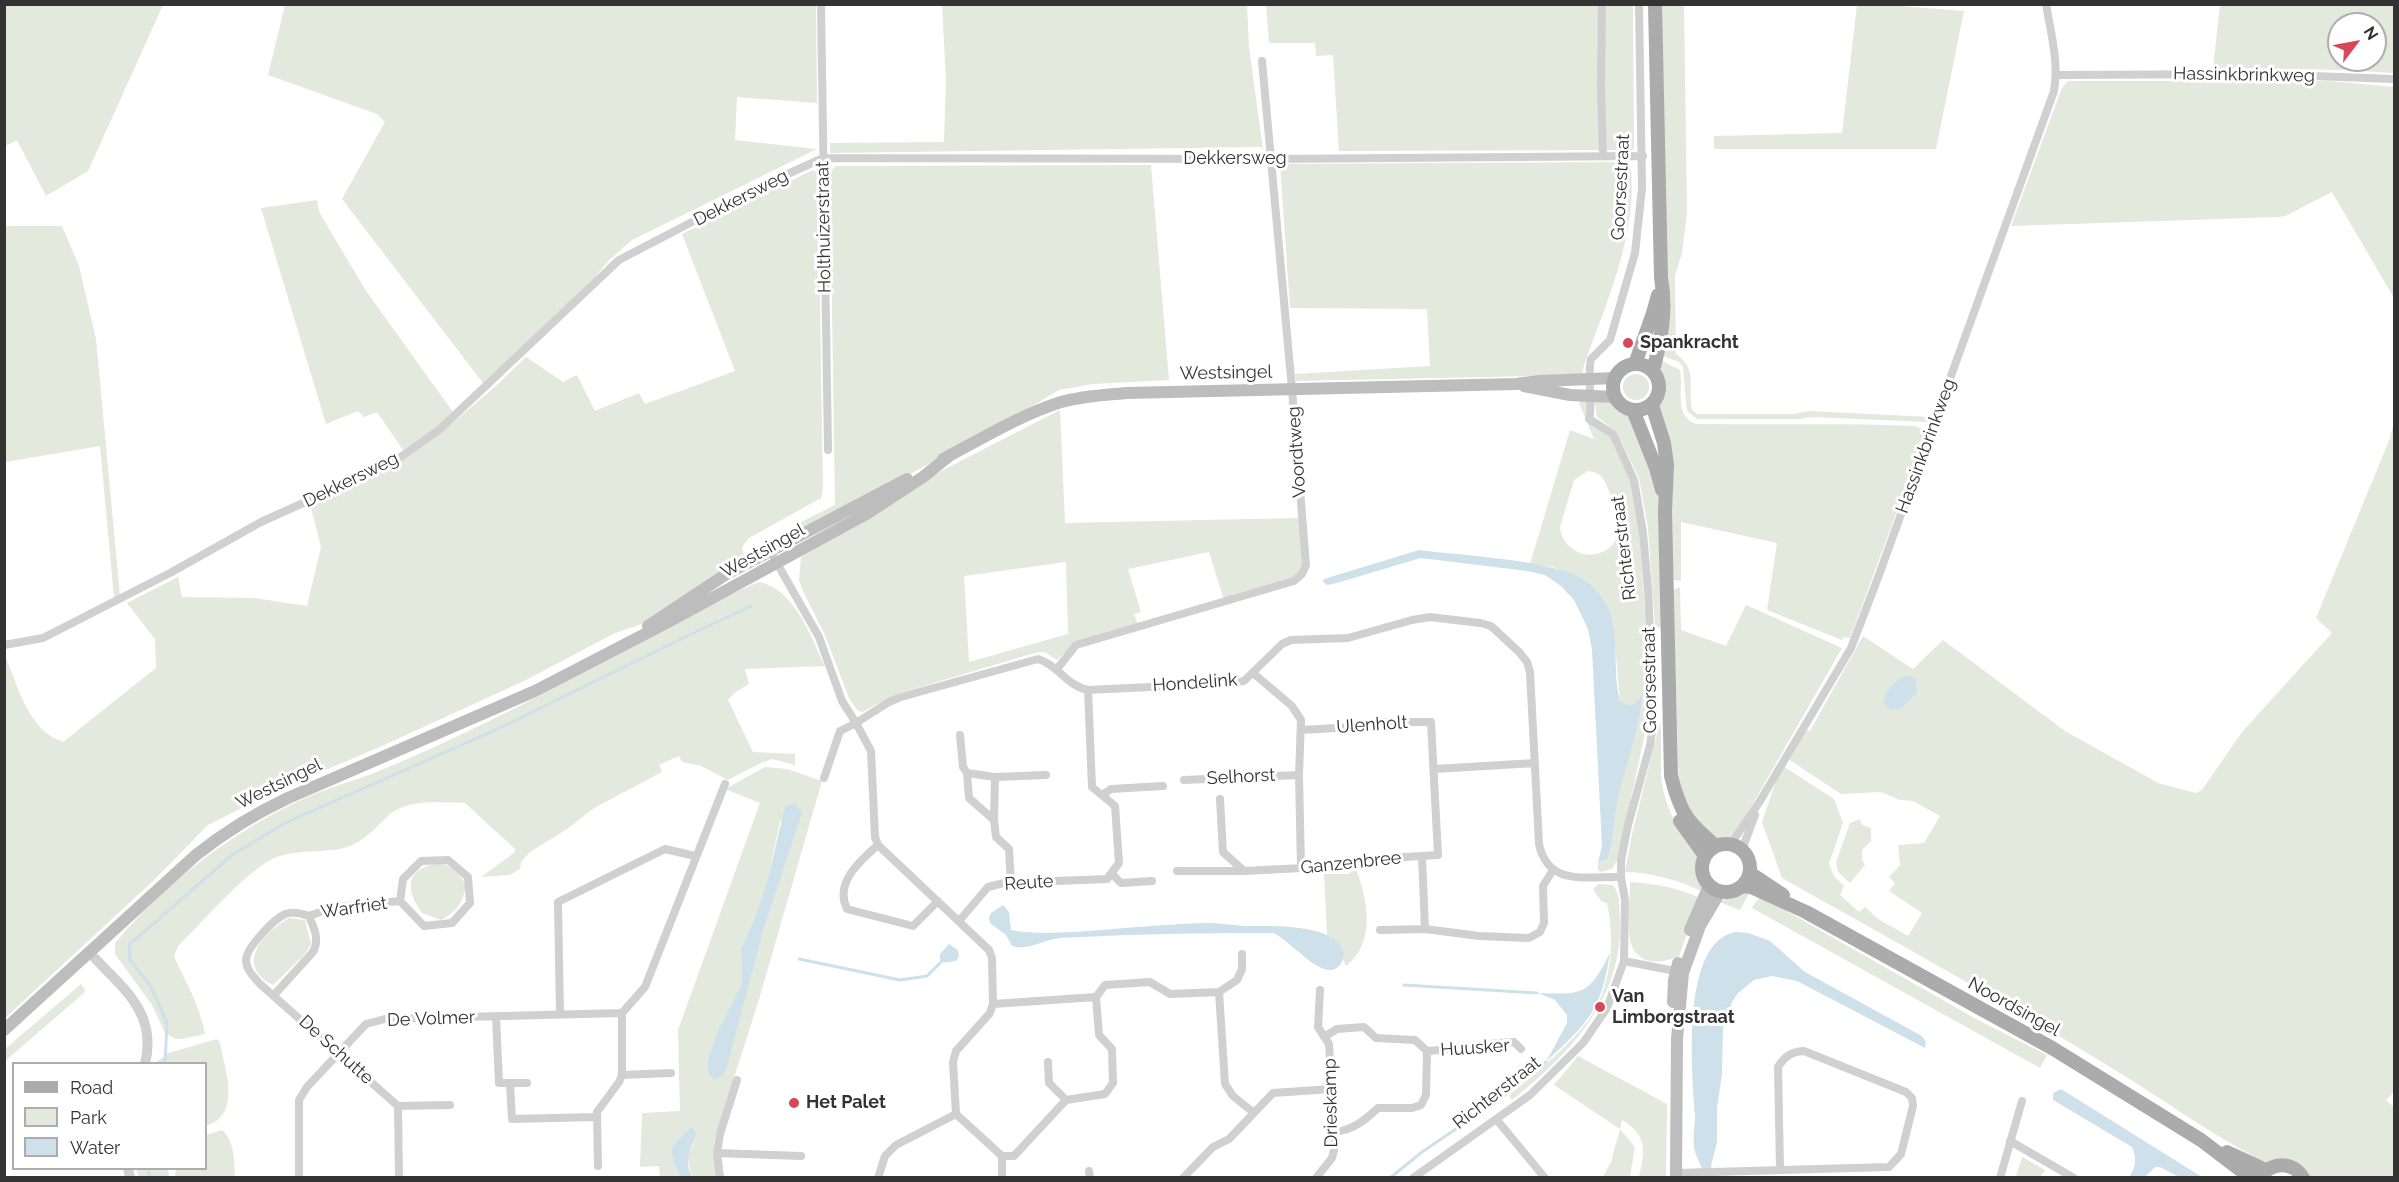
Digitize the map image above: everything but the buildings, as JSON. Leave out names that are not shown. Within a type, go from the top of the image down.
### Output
[{"type":"main road","name":"Goorsestraat","points":[[1653,371],[1663,328],[1655,4]]},
{"type":"main road","name":"Goorsestraat","points":[[1635,364],[1657,303],[1661,278]]},
{"type":"main road","points":[[1635,364],[1653,371],[1658,380],[1659,391],[1652,405],[1643,410],[1633,410],[1626,408],[1615,397],[1613,391],[1615,378],[1623,368],[1635,364]]},
{"type":"main road","name":"Westsingel","points":[[618,648],[708,586],[949,456],[1038,411],[1062,402],[1126,393],[1516,384],[1615,378]]},
{"type":"main road","name":"Westsingel","points":[[1516,384],[1559,393],[1615,397]]},
{"type":"main road","name":"Goorsestraat","points":[[1652,405],[1662,433],[1666,454],[1665,511],[1671,776],[1669,789],[1674,810],[1705,856]]},
{"type":"main road","name":"Goorsestraat","points":[[1633,410],[1656,468],[1665,511]]},
{"type":"main road","name":"Westsingel","points":[[4,1030],[196,855],[250,816],[535,691],[778,564],[868,513],[923,477],[949,456]]},
{"type":"main road","name":"Goorsestraat","points":[[1671,776],[1680,809],[1689,821],[1716,846]]},
{"type":"main road","points":[[1716,846],[1737,847],[1750,863],[1750,873],[1742,886],[1734,891],[1715,889],[1702,872],[1705,856],[1716,846]]},
{"type":"main road","name":"Noordsingel","points":[[1750,873],[1806,912]]},
{"type":"main road","name":"Noordsingel","points":[[1742,886],[1750,887],[1806,912],[2052,1048],[2201,1140],[2263,1174]]},
{"type":"main road","points":[[1676,1175],[1679,972],[1715,889]]},
{"type":"main road","name":"Noordsingel","points":[[2201,1140],[2251,1178]]},
{"type":"main road","points":[[2263,1174],[2282,1165],[2292,1167],[2302,1178]]},
{"type":"street","name":"Holthuizerstraat","points":[[821,4],[828,450]]},
{"type":"street","points":[[1602,4],[1600,88],[1603,155]]},
{"type":"street","name":"Goorsestraat","points":[[1589,396],[1591,359],[1610,340],[1634,260],[1640,215],[1643,156],[1639,4]]},
{"type":"street","name":"Hassinkbrinkweg","points":[[1737,847],[1858,632],[2054,91],[2057,75],[2046,4]]},
{"type":"street","name":"Voordtweg","points":[[1057,669],[1076,645],[1294,581],[1302,574],[1306,565],[1262,61]]},
{"type":"street","name":"Hassinkbrinkweg","points":[[2057,75],[2259,74],[2394,79]]},
{"type":"street","name":"Dekkersweg","points":[[4,645],[43,638],[170,573],[261,522],[392,463],[439,430],[619,260],[759,187],[823,158],[1271,159],[1643,156]]},
{"type":"street","name":"Richterstraat","points":[[1413,1178],[1530,1095],[1583,1043],[1607,1008],[1624,961],[1625,900],[1621,877],[1624,840],[1647,759],[1654,719],[1648,588],[1643,532],[1634,480],[1613,434],[1589,419],[1591,415],[1589,396]]},
{"type":"street","points":[[771,552],[819,637],[842,700],[871,751],[875,837],[878,845],[989,950],[992,958],[993,1004],[990,1013],[956,1051],[953,1062],[956,1114],[1002,1156],[1014,1156],[1066,1100],[1105,1094],[1113,1083],[1112,1049],[1099,1035],[1096,997],[1105,985],[1150,982],[1170,994],[1219,992],[1237,980],[1242,969],[1242,954]]},
{"type":"street","name":"Hondelink","points":[[1088,690],[1244,681],[1282,644],[1291,640],[1348,638],[1430,617],[1480,623],[1496,631],[1527,662],[1530,672],[1539,844],[1541,856],[1553,870]]},
{"type":"street","points":[[825,778],[840,731],[889,702],[1038,659],[1047,662],[1077,688],[1088,690],[1092,787],[1115,806],[1119,863],[1112,874]]},
{"type":"street","name":"Selhorst","points":[[1253,673],[1292,706],[1301,720],[1299,775],[1301,868]]},
{"type":"street","name":"Ulenholt","points":[[1301,730],[1353,727],[1378,722],[1431,722],[1438,855],[1422,856]]},
{"type":"street","points":[[960,735],[969,798],[994,820]]},
{"type":"street","points":[[1435,769],[1535,763]]},
{"type":"street","points":[[967,773],[995,777],[1046,776]]},
{"type":"street","name":"Selhorst","points":[[1184,780],[1299,775]]},
{"type":"street","points":[[995,777],[996,837],[1009,849],[1011,883]]},
{"type":"street","points":[[598,1166],[597,1112],[622,1075],[622,1013],[645,987],[725,784]]},
{"type":"street","points":[[1102,795],[1111,789],[1163,786]]},
{"type":"street","points":[[1220,799],[1223,852],[1244,872]]},
{"type":"street","points":[[878,845],[850,872],[843,901],[847,909],[913,926],[938,901]]},
{"type":"street","points":[[560,1014],[558,902],[665,849],[695,856]]},
{"type":"street","name":"Ganzenbree","points":[[1177,871],[1244,872],[1341,866],[1368,859],[1422,856],[1425,929]]},
{"type":"street","name":"Warfriet","points":[[448,860],[468,876],[470,903],[452,923],[424,926],[400,901],[403,879],[421,861],[448,860]]},
{"type":"street","points":[[1380,930],[1425,929],[1479,936],[1529,938],[1540,932],[1545,923],[1543,886],[1553,870],[1557,874],[1568,876],[1621,877]]},
{"type":"street","name":"Reute","points":[[959,921],[988,887],[1011,883],[1107,879],[1112,874],[1121,883],[1152,881]]},
{"type":"street","name":"Warfriet","points":[[309,916],[316,934],[317,945],[274,995],[248,971],[245,962],[247,951],[274,921],[286,914],[300,912],[309,916],[334,907],[400,901]]},
{"type":"street","points":[[89,952],[136,1004],[143,1016],[148,1037],[145,1062]]},
{"type":"street","points":[[1624,961],[1679,972]]},
{"type":"street","name":"Drieskamp","points":[[1316,1178],[1332,1158],[1335,1146],[1329,1044],[1318,1028],[1320,990]]},
{"type":"street","points":[[1219,992],[1225,1084],[1233,1096],[1254,1113]]},
{"type":"street","name":"De Schutte","points":[[274,995],[398,1106]]},
{"type":"street","points":[[993,1004],[1096,997]]},
{"type":"street","name":"De Volmer","points":[[299,1178],[299,1100],[307,1087],[366,1024],[385,1019],[622,1013]]},
{"type":"street","name":"De Volmer","points":[[496,1016],[499,1083],[510,1083]]},
{"type":"street","name":"Huusker","points":[[1324,1037],[1337,1029],[1364,1027],[1376,1038],[1415,1040],[1427,1051],[1514,1042],[1521,1049]]},
{"type":"street","name":"Huusker","points":[[1334,1132],[1347,1131],[1361,1123],[1378,1108],[1412,1108],[1421,1105],[1426,1095],[1427,1051]]},
{"type":"street","points":[[1676,1175],[1691,1172],[1888,1167],[1901,1154],[1913,1106],[1912,1098],[1906,1092],[1804,1051],[1789,1055],[1778,1066],[1780,1169]]},
{"type":"street","points":[[1048,1062],[1049,1083],[1066,1100]]},
{"type":"street","points":[[622,1075],[671,1073]]},
{"type":"street","points":[[720,1178],[717,1153],[720,1134],[737,1080]]},
{"type":"street","points":[[527,1083],[510,1083],[512,1119],[596,1117]]},
{"type":"street","points":[[1183,1178],[1213,1147],[1229,1139],[1273,1094],[1331,1089]]},
{"type":"street","points":[[2000,1178],[2022,1101]]},
{"type":"street","points":[[399,1178],[398,1106],[450,1105]]},
{"type":"street","points":[[878,1178],[885,1156],[896,1145],[956,1114]]},
{"type":"street","points":[[1497,1120],[1545,1178]]},
{"type":"street","points":[[2010,1141],[2074,1178]]},
{"type":"street","points":[[717,1153],[801,1156]]},
{"type":"street","points":[[1002,1156],[1002,1178]]},
{"type":"green space","points":[[4,5],[163,5],[88,171],[46,196],[17,140],[5,146]]},
{"type":"green space","points":[[285,5],[816,5],[817,103],[737,97],[735,140],[817,149],[632,240],[483,383],[342,199],[385,122],[377,114],[268,75]]},
{"type":"green space","points":[[942,5],[1247,5],[1249,47],[1263,150],[1261,147],[830,153],[830,143],[944,142],[946,79]]},
{"type":"green space","points":[[1266,5],[1633,5],[1634,148],[1632,150],[1339,151],[1333,55],[1316,56],[1315,43],[1269,43]]},
{"type":"green space","points":[[1662,5],[1684,5],[1687,213],[1682,253],[1675,276],[1676,354],[1688,366],[1690,373],[1692,410],[1697,414],[1794,414],[1810,411],[1930,417],[1928,422],[1812,417],[1697,419],[1687,411],[1683,367],[1679,362],[1660,355]]},
{"type":"green space","points":[[1857,5],[1964,11],[1936,149],[1714,149],[1714,136],[1842,133]]},
{"type":"green space","points":[[2220,5],[2394,5],[2394,73],[2377,72],[2387,72],[2387,12],[2327,12],[2327,70],[2213,68]]},
{"type":"green space","points":[[2068,81],[2330,81],[2394,87],[2394,298],[2332,192],[2285,216],[2278,217],[2011,226],[2062,88]]},
{"type":"green space","points":[[1630,162],[1632,187],[1626,240],[1611,292],[1582,375],[1296,381],[1295,374],[1430,366],[1427,309],[1290,308],[1280,164]]},
{"type":"green space","points":[[1151,165],[1169,380],[1093,384],[1059,390],[990,431],[800,533],[795,525],[835,505],[830,172],[836,166]]},
{"type":"green space","points":[[813,170],[818,173],[823,490],[821,498],[749,538],[742,547],[745,561],[652,620],[613,634],[524,681],[382,746],[269,794],[208,825],[154,880],[5,1018],[4,653],[19,692],[32,717],[41,728],[63,742],[156,668],[155,639],[127,603],[178,577],[182,597],[254,598],[307,606],[321,547],[310,504],[441,433],[526,357],[563,382],[577,375],[595,411],[639,393],[645,404],[735,371],[682,234]]},
{"type":"green space","points":[[317,200],[319,212],[366,291],[453,412],[432,431],[403,450],[377,412],[364,417],[358,411],[326,424],[261,208]]},
{"type":"green space","points":[[4,226],[62,226],[79,266],[96,339],[120,596],[114,598],[100,446],[5,462]]},
{"type":"green space","points":[[1659,359],[1680,370],[1682,408],[1689,420],[1696,424],[1887,425],[1914,426],[1927,430],[1850,638],[1844,637],[1842,640],[1767,610],[1777,543],[1681,522],[1681,581],[1674,580],[1658,407],[1664,389]]},
{"type":"green space","points":[[1636,374],[1646,377],[1649,387],[1646,397],[1636,400],[1626,397],[1623,387],[1626,377]]},
{"type":"green space","points":[[1580,399],[1586,399],[1588,416],[1613,439],[1627,470],[1637,504],[1649,687],[1648,719],[1618,859],[1612,869],[1601,872],[1598,870],[1598,862],[1608,859],[1610,852],[1617,804],[1639,723],[1643,695],[1634,704],[1627,705],[1620,701],[1613,622],[1600,595],[1585,580],[1553,567],[1530,564],[1570,430],[1594,439],[1579,403]],"holes":[[[1588,471],[1595,472],[1604,480],[1619,524],[1615,542],[1604,551],[1591,555],[1571,548],[1563,538],[1560,527],[1574,480]]]},
{"type":"green space","points":[[1594,399],[1614,402],[1632,416],[1659,490],[1663,628],[1655,627],[1648,528],[1639,478],[1616,431],[1597,417]]},
{"type":"green space","points":[[1060,410],[1065,523],[1299,518],[1304,565],[1296,577],[1224,600],[1209,552],[1128,569],[1141,612],[1134,614],[1138,624],[1075,643],[1057,660],[1045,652],[1038,652],[900,693],[862,712],[857,710],[849,698],[825,635],[803,591],[799,580],[801,557],[916,484]],"holes":[[[1066,562],[1068,634],[969,662],[964,576]]]},
{"type":"green space","points":[[2394,422],[2394,1092],[2386,1100],[2394,1107],[2394,1177],[2307,1177],[2262,1161],[2222,1139],[2126,1077],[2026,1017],[1782,878],[1762,822],[1783,766],[1834,799],[1843,823],[1829,864],[1834,876],[1844,886],[1840,895],[1859,912],[1865,907],[1878,919],[1908,936],[1922,913],[1889,891],[1895,883],[1889,877],[1900,865],[1898,845],[1924,843],[1940,816],[1913,801],[1900,800],[1881,792],[1841,794],[1788,759],[1805,730],[1810,731],[1863,636],[1913,669],[1943,640],[2065,731],[2158,783],[2196,793],[2202,790],[2242,732],[2332,633],[2316,618],[2390,438]],"holes":[[[1907,675],[1915,696],[1908,700],[1888,689]]]},
{"type":"green space","points":[[759,582],[772,586],[792,604],[807,628],[825,666],[745,669],[749,684],[734,693],[728,700],[753,752],[795,754],[795,765],[772,759],[728,780],[701,766],[682,762],[679,756],[659,765],[662,772],[594,808],[567,829],[530,852],[521,862],[520,869],[510,875],[481,877],[514,853],[515,849],[465,803],[425,803],[406,806],[389,815],[373,831],[354,844],[327,851],[286,854],[277,857],[240,883],[178,946],[174,957],[196,1004],[205,1034],[176,1039],[165,1033],[152,1005],[115,954],[115,943],[155,900],[200,862],[224,844],[275,813],[301,800],[369,775],[467,732],[551,690],[688,615]]},
{"type":"green space","points":[[1680,587],[1681,630],[1726,646],[1746,605],[1842,648],[1736,833],[1727,840],[1717,838],[1690,817],[1679,792],[1673,590]]},
{"type":"green space","points":[[1660,722],[1662,786],[1668,807],[1697,854],[1697,869],[1704,882],[1701,891],[1664,877],[1625,872],[1632,834]]},
{"type":"green space","points":[[765,767],[787,769],[822,781],[760,996],[714,1141],[716,1177],[692,1177],[687,1157],[694,1143],[683,1134],[671,1148],[673,1161],[681,1177],[660,1177],[659,1166],[640,1167],[642,1113],[680,1111],[678,1030],[760,803],[725,789]],"holes":[[[801,818],[764,928],[736,1028],[719,1029],[742,983],[741,948],[754,920],[768,878],[780,821]]]},
{"type":"green space","points":[[1860,819],[1862,825],[1871,828],[1871,841],[1862,850],[1862,860],[1865,865],[1850,883],[1838,872],[1836,862],[1850,823]]},
{"type":"green space","points":[[441,863],[456,872],[466,885],[458,906],[441,920],[422,913],[412,895],[411,887],[415,874],[421,869]]},
{"type":"green space","points":[[1356,869],[1364,894],[1366,933],[1356,956],[1346,966],[1336,941],[1327,935],[1324,874],[1348,874]]},
{"type":"green space","points":[[1630,882],[1666,887],[1700,898],[1679,956],[1659,962],[1645,960],[1635,951],[1629,932]]},
{"type":"green space","points":[[1598,884],[1613,885],[1618,897],[1619,948],[1613,975],[1589,1022],[1554,1063],[1512,1100],[1509,1095],[1542,1068],[1576,1035],[1599,1002],[1608,975],[1611,931],[1607,903],[1601,901],[1593,889]]},
{"type":"green space","points":[[1750,892],[1740,910],[1719,902],[1733,895]]},
{"type":"green space","points":[[1760,896],[1976,1019],[2047,1055],[2040,1068],[1752,908]]},
{"type":"green space","points":[[289,918],[305,920],[311,944],[305,954],[273,985],[261,977],[255,968],[254,959],[262,941],[279,924]]},
{"type":"green space","points":[[81,984],[85,990],[84,993],[5,1061],[5,1049]]},
{"type":"green space","points":[[217,1039],[220,1043],[227,1078],[228,1102],[224,1112],[217,1120],[207,1125],[207,1062],[156,1062],[169,1053]]},
{"type":"green space","points":[[1578,1056],[1667,1104],[1666,1177],[1639,1177],[1643,1152],[1636,1132],[1622,1120],[1620,1129],[1554,1085]]},
{"type":"green space","points":[[1620,1129],[1635,1147],[1630,1177],[1603,1177],[1611,1162]]},
{"type":"green space","points":[[222,1130],[226,1135],[232,1146],[235,1177],[175,1177],[176,1170],[207,1170],[207,1135]]},
{"type":"green space","points":[[2022,1157],[2045,1170],[2040,1177],[2016,1177]]},
{"type":"green space","points":[[136,1170],[168,1170],[169,1177],[139,1177]]},
{"type":"water","points":[[1419,550],[1531,563],[1553,568],[1586,581],[1603,599],[1613,623],[1620,701],[1627,705],[1634,704],[1643,694],[1639,722],[1617,804],[1608,859],[1598,862],[1602,846],[1592,650],[1588,629],[1574,600],[1561,586],[1545,575],[1421,558],[1333,584],[1327,585],[1323,582],[1324,579]]},
{"type":"water","points":[[1907,675],[1916,679],[1917,694],[1899,710],[1890,709],[1883,702],[1886,693],[1895,682]]},
{"type":"water","points":[[795,804],[802,812],[801,818],[764,928],[726,1070],[722,1076],[714,1080],[708,1072],[708,1060],[719,1029],[742,983],[741,948],[754,920],[768,878],[784,811],[787,805]]},
{"type":"water","points":[[1003,905],[1009,912],[1011,930],[1043,933],[1207,923],[1282,926],[1325,934],[1342,948],[1344,957],[1340,965],[1333,970],[1325,969],[1307,959],[1273,933],[1061,938],[1018,947],[1012,946],[1006,935],[990,923],[991,913]]},
{"type":"water","points":[[1736,932],[1748,933],[1770,941],[1805,972],[1922,1036],[1926,1042],[1925,1048],[1797,981],[1772,976],[1754,980],[1738,993],[1732,1002],[1723,1028],[1717,1142],[1711,1166],[1714,1177],[1703,1177],[1694,1144],[1693,1011],[1698,983],[1706,958],[1718,941]]},
{"type":"water","points":[[949,944],[958,950],[959,956],[956,961],[940,963],[940,954]]},
{"type":"water","points":[[1610,953],[1602,989],[1590,1015],[1546,1062],[1567,1023],[1567,1015],[1555,1000],[1538,993],[1566,993],[1584,989],[1596,977]]},
{"type":"water","points":[[2061,1089],[2202,1177],[2179,1177],[2160,1167],[2155,1167],[2145,1177],[2129,1177],[2135,1163],[2132,1147],[2053,1100],[2053,1093]]},
{"type":"water","points":[[692,1127],[696,1133],[688,1164],[692,1177],[681,1177],[673,1161],[671,1148]]},
{"type":"waterway","points":[[165,1062],[167,1023],[151,987],[130,960],[129,945],[232,855],[285,823],[502,727],[751,606]]},
{"type":"waterway","points":[[799,959],[900,980],[927,976],[940,963]]},
{"type":"waterway","points":[[1404,985],[1537,993]]},
{"type":"waterway","points":[[1390,1178],[1422,1152],[1500,1099],[1546,1062]]},
{"type":"waterway","points":[[148,1170],[150,1178]]},
{"type":"place","name":"Spankracht","points":[[1628,343]]},
{"type":"place","name":"Van Limborgstraat","points":[[1600,1007]]},
{"type":"place","name":"Het Palet","points":[[794,1103]]}]
